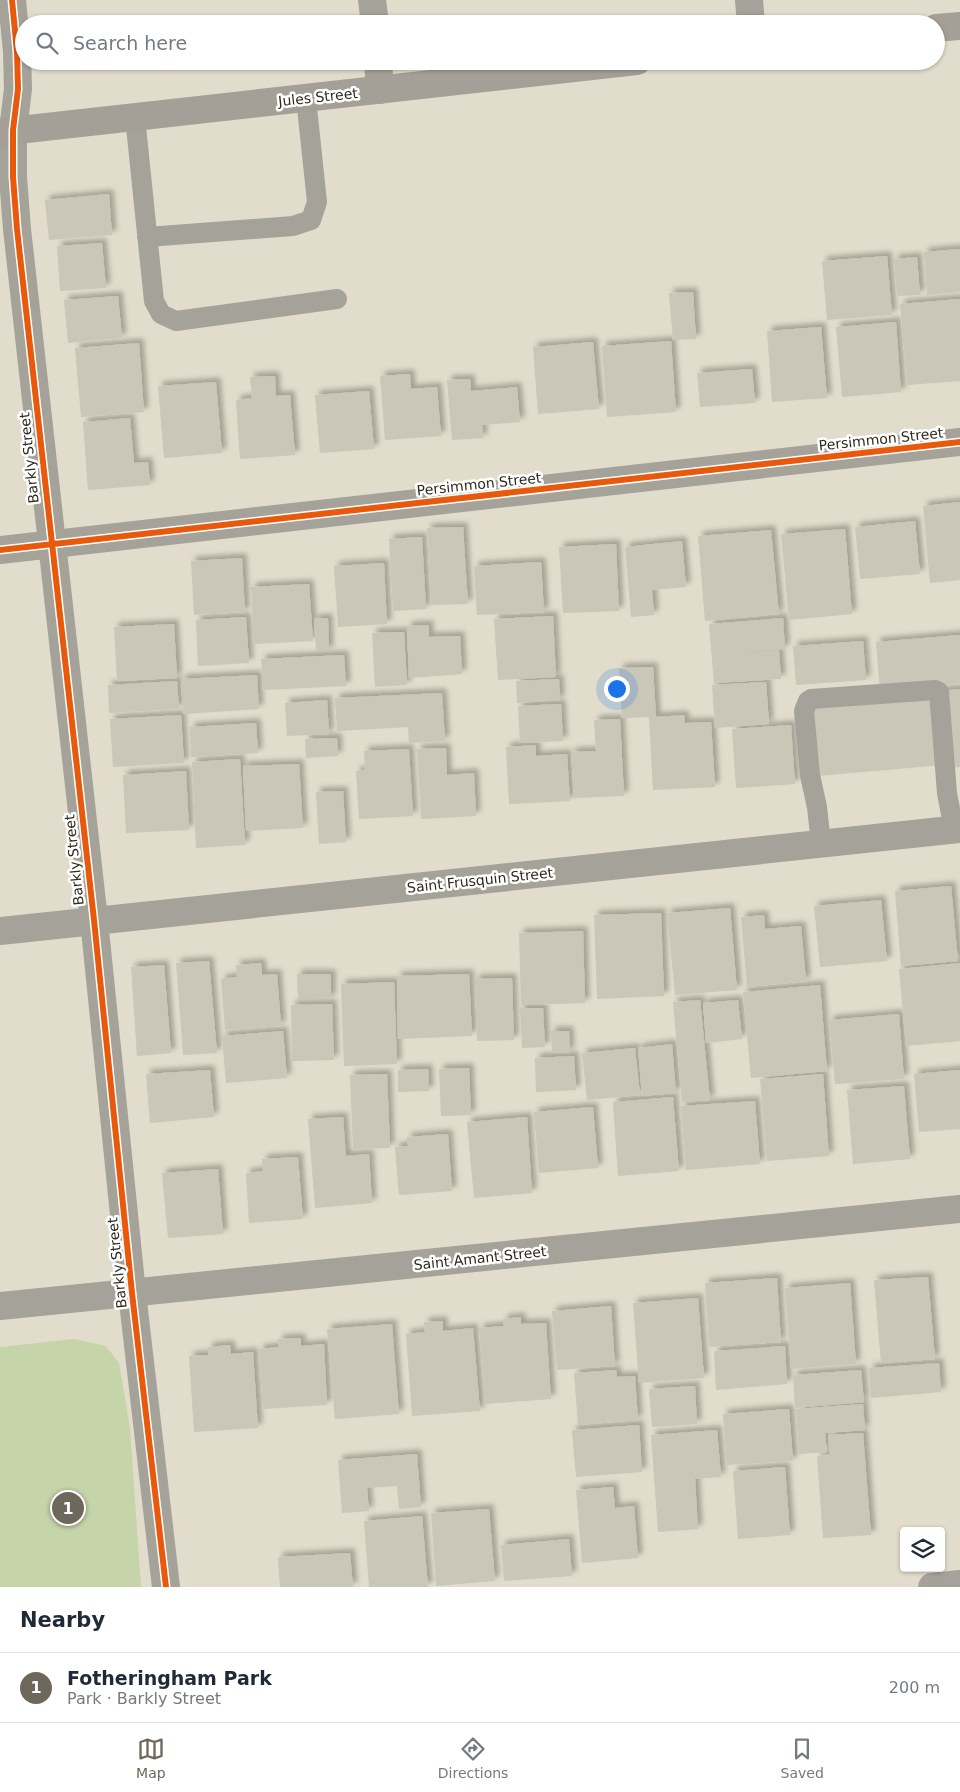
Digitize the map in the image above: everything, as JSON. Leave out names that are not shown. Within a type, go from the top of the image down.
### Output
[{"type":"main road","points":[[945,27],[960,26]]},
{"type":"main road","name":"Jules Street","points":[[7,131],[557,70]]},
{"type":"street","name":"Barkly Street","points":[[12,0],[15,37]]},
{"type":"street","points":[[372,0],[373,15]]},
{"type":"street","points":[[749,0],[750,15]]},
{"type":"street","name":"Barkly Street","points":[[17,70],[18,89],[7,131],[13,177],[16,229],[94,920],[132,1293],[166,1587]]},
{"type":"street","points":[[379,70],[380,90]]},
{"type":"street","name":"Persimmon Street","points":[[0,550],[960,442]]},
{"type":"street","name":"Saint Frusquin Street","points":[[0,931],[957,829]]},
{"type":"street","name":"Saint Amant Street","points":[[0,1306],[960,1209]]},
{"type":"street","points":[[932,1587],[960,1584]]},
{"type":"lane","points":[[147,237],[293,226],[312,220],[317,202],[306,98]]},
{"type":"lane","points":[[135,117],[154,301],[161,314],[176,321],[337,299]]},
{"type":"lane","points":[[821,844],[810,775],[804,711],[808,700],[811,699],[935,690],[938,692],[947,793],[957,829]]},
{"type":"green space","points":[[74,1339],[106,1346],[119,1363],[130,1428],[141,1587],[0,1587],[0,1347]]},
{"type":"building","points":[[109,194],[112,235],[49,240],[45,200]]},
{"type":"building","points":[[102,243],[106,288],[60,291],[57,246]]},
{"type":"building","points":[[960,249],[960,292],[927,295],[924,252]]},
{"type":"building","points":[[887,256],[892,315],[827,320],[822,261]]},
{"type":"building","points":[[917,257],[920,295],[897,296],[894,259]]},
{"type":"building","points":[[693,292],[696,339],[673,340],[669,293]]},
{"type":"building","points":[[118,296],[122,338],[68,343],[64,300]]},
{"type":"building","points":[[960,299],[960,381],[907,385],[900,304]]},
{"type":"building","points":[[896,322],[901,392],[842,397],[836,327]]},
{"type":"building","points":[[821,327],[827,398],[772,402],[767,331]]},
{"type":"building","points":[[671,341],[676,412],[607,417],[602,346]]},
{"type":"building","points":[[593,342],[599,409],[538,414],[533,347]]},
{"type":"building","points":[[139,343],[144,412],[81,417],[75,348]]},
{"type":"building","points":[[752,369],[755,403],[700,407],[697,373]]},
{"type":"building","points":[[410,374],[411,389],[437,387],[441,436],[385,440],[380,376]]},
{"type":"building","points":[[275,376],[276,396],[290,395],[295,455],[240,459],[236,400],[252,398],[250,377]]},
{"type":"building","points":[[470,379],[471,391],[517,387],[520,422],[482,425],[483,438],[452,440],[447,380]]},
{"type":"building","points":[[216,382],[222,453],[164,458],[158,386]]},
{"type":"building","points":[[369,391],[374,449],[320,453],[315,395]]},
{"type":"building","points":[[130,418],[134,463],[148,462],[150,485],[88,490],[83,422]]},
{"type":"building","points":[[960,502],[960,580],[930,583],[923,506]]},
{"type":"building","points":[[915,521],[920,574],[860,579],[855,527]]},
{"type":"building","points":[[463,527],[468,604],[431,605],[427,528]]},
{"type":"building","points":[[845,529],[852,614],[789,620],[781,534]]},
{"type":"building","points":[[771,530],[779,614],[705,621],[698,536]]},
{"type":"building","points":[[422,537],[426,609],[393,611],[389,539]]},
{"type":"building","points":[[682,541],[686,587],[652,590],[654,615],[631,617],[625,547]]},
{"type":"building","points":[[616,544],[619,611],[563,613],[559,547]]},
{"type":"building","points":[[242,558],[245,612],[194,615],[191,561]]},
{"type":"building","points":[[541,562],[544,612],[477,615],[474,566]]},
{"type":"building","points":[[384,563],[387,624],[338,627],[334,566]]},
{"type":"building","points":[[309,584],[313,641],[254,644],[251,587]]},
{"type":"building","points":[[553,616],[556,677],[498,680],[494,619]]},
{"type":"building","points":[[246,617],[249,663],[198,666],[196,620]]},
{"type":"building","points":[[328,618],[329,651],[316,651],[314,619]]},
{"type":"building","points":[[783,618],[785,649],[737,653],[779,650],[781,679],[714,683],[709,624]]},
{"type":"building","points":[[174,624],[177,678],[117,681],[114,627]]},
{"type":"building","points":[[429,625],[429,637],[460,636],[462,674],[409,678],[407,626]]},
{"type":"building","points":[[404,632],[407,685],[375,687],[372,633]]},
{"type":"building","points":[[960,635],[960,684],[880,691],[876,642]]},
{"type":"building","points":[[863,641],[866,680],[796,685],[793,646]]},
{"type":"building","points":[[344,655],[346,686],[263,690],[261,659]]},
{"type":"building","points":[[653,667],[656,717],[684,715],[685,723],[711,722],[715,787],[653,790],[649,717],[622,718],[619,668]]},
{"type":"building","points":[[257,675],[259,709],[183,714],[181,679]]},
{"type":"building","points":[[559,679],[560,700],[517,703],[516,681]]},
{"type":"building","points":[[177,681],[179,709],[109,713],[108,685]]},
{"type":"building","points":[[766,682],[769,724],[715,728],[712,685]]},
{"type":"building","points":[[960,689],[960,767],[948,768],[941,691]]},
{"type":"building","points":[[442,693],[445,741],[409,743],[408,727],[337,731],[335,698]]},
{"type":"building","points":[[936,693],[943,765],[817,776],[811,704]]},
{"type":"building","points":[[327,700],[329,734],[287,736],[285,703]]},
{"type":"building","points":[[561,704],[563,741],[520,743],[518,706]]},
{"type":"building","points":[[181,715],[184,763],[113,767],[110,719]]},
{"type":"building","points":[[620,719],[624,796],[574,798],[571,752],[596,751],[594,720]]},
{"type":"building","points":[[256,723],[258,753],[191,757],[190,727]]},
{"type":"building","points":[[791,725],[795,784],[736,788],[732,729]]},
{"type":"building","points":[[337,738],[338,756],[306,758],[305,739]]},
{"type":"building","points":[[536,745],[536,756],[567,754],[570,801],[509,804],[506,747]]},
{"type":"building","points":[[446,748],[447,775],[474,773],[476,816],[421,819],[417,749]]},
{"type":"building","points":[[409,749],[413,816],[359,819],[356,771],[365,770],[364,751]]},
{"type":"building","points":[[240,759],[245,845],[196,848],[192,762]]},
{"type":"building","points":[[299,764],[303,828],[246,831],[243,766]]},
{"type":"building","points":[[186,771],[189,830],[126,833],[123,775]]},
{"type":"building","points":[[343,791],[346,842],[319,844],[316,792]]},
{"type":"building","points":[[951,886],[958,961],[901,966],[895,891]]},
{"type":"building","points":[[881,900],[887,961],[820,967],[814,906]]},
{"type":"building","points":[[730,908],[737,990],[675,995],[667,913]]},
{"type":"building","points":[[661,913],[664,996],[597,999],[594,915]]},
{"type":"building","points":[[764,915],[765,929],[801,926],[806,981],[747,987],[741,917]]},
{"type":"building","points":[[583,931],[585,1003],[521,1005],[519,933]]},
{"type":"building","points":[[209,961],[217,1053],[183,1055],[176,963]]},
{"type":"building","points":[[261,963],[262,975],[277,974],[281,1026],[225,1030],[221,979],[237,977],[236,965]]},
{"type":"building","points":[[960,963],[960,1041],[906,1046],[899,969]]},
{"type":"building","points":[[164,965],[171,1053],[137,1056],[131,967]]},
{"type":"building","points":[[297,974],[331,974],[331,999],[298,999]]},
{"type":"building","points":[[469,974],[472,1036],[398,1039],[397,976]]},
{"type":"building","points":[[512,978],[514,1040],[477,1041],[475,979]]},
{"type":"building","points":[[394,982],[397,1064],[344,1066],[341,984]]},
{"type":"building","points":[[820,985],[827,1071],[751,1078],[743,992]]},
{"type":"building","points":[[700,1000],[710,1100],[682,1102],[673,1002]]},
{"type":"building","points":[[738,1000],[742,1039],[706,1043],[703,1003]]},
{"type":"building","points":[[332,1004],[334,1060],[292,1061],[291,1005]]},
{"type":"building","points":[[520,1008],[543,1008],[545,1047],[522,1048]]},
{"type":"building","points":[[899,1014],[904,1079],[835,1084],[829,1020]]},
{"type":"building","points":[[283,1031],[287,1078],[226,1083],[222,1036]]},
{"type":"building","points":[[551,1031],[569,1031],[570,1052],[552,1053]]},
{"type":"building","points":[[672,1044],[676,1093],[642,1096],[638,1048]]},
{"type":"building","points":[[635,1048],[640,1095],[587,1100],[582,1053]]},
{"type":"building","points":[[574,1056],[576,1090],[536,1092],[535,1058]]},
{"type":"building","points":[[469,1068],[471,1115],[441,1116],[439,1069]]},
{"type":"building","points":[[428,1069],[429,1091],[398,1092],[398,1070]]},
{"type":"building","points":[[210,1070],[214,1117],[150,1123],[146,1074]]},
{"type":"building","points":[[960,1070],[960,1129],[919,1132],[914,1074]]},
{"type":"building","points":[[387,1074],[390,1148],[353,1149],[350,1075]]},
{"type":"building","points":[[823,1074],[829,1156],[767,1161],[760,1079]]},
{"type":"building","points":[[904,1086],[910,1159],[853,1164],[847,1090]]},
{"type":"building","points":[[673,1097],[679,1171],[618,1176],[613,1102]]},
{"type":"building","points":[[755,1101],[760,1164],[686,1170],[681,1106]]},
{"type":"building","points":[[593,1107],[598,1168],[539,1173],[534,1112]]},
{"type":"building","points":[[343,1117],[346,1156],[369,1154],[372,1203],[315,1208],[308,1119]]},
{"type":"building","points":[[527,1117],[532,1193],[474,1198],[467,1122]]},
{"type":"building","points":[[448,1134],[452,1191],[399,1195],[395,1147],[408,1146],[407,1137]]},
{"type":"building","points":[[298,1157],[303,1219],[249,1223],[246,1173],[263,1171],[262,1159]]},
{"type":"building","points":[[218,1169],[223,1234],[168,1238],[162,1173]]},
{"type":"building","points":[[928,1277],[935,1359],[881,1363],[874,1280]]},
{"type":"building","points":[[777,1278],[781,1342],[709,1347],[705,1283]]},
{"type":"building","points":[[850,1283],[856,1364],[791,1369],[785,1288]]},
{"type":"building","points":[[698,1298],[704,1378],[639,1383],[633,1303]]},
{"type":"building","points":[[611,1306],[615,1366],[557,1370],[552,1311]]},
{"type":"building","points":[[521,1317],[521,1324],[546,1323],[551,1399],[485,1404],[479,1328],[504,1326],[503,1319]]},
{"type":"building","points":[[443,1321],[443,1331],[473,1328],[480,1411],[412,1416],[406,1334],[425,1332],[424,1322]]},
{"type":"building","points":[[392,1324],[399,1414],[335,1419],[327,1329]]},
{"type":"building","points":[[301,1338],[301,1346],[324,1344],[327,1405],[263,1409],[259,1349],[279,1347],[278,1339]]},
{"type":"building","points":[[230,1345],[231,1354],[253,1352],[258,1428],[194,1432],[189,1356],[208,1355],[208,1347]]},
{"type":"building","points":[[785,1346],[787,1384],[716,1390],[714,1351]]},
{"type":"building","points":[[939,1363],[941,1392],[871,1398],[869,1368]]},
{"type":"building","points":[[616,1370],[617,1377],[635,1376],[638,1420],[578,1425],[574,1373]]},
{"type":"building","points":[[861,1370],[864,1402],[795,1408],[793,1375]]},
{"type":"building","points":[[695,1386],[697,1424],[652,1427],[649,1389]]},
{"type":"building","points":[[863,1404],[865,1430],[825,1433],[827,1452],[799,1454],[796,1409]]},
{"type":"building","points":[[789,1409],[793,1461],[727,1465],[723,1414]]},
{"type":"building","points":[[639,1425],[642,1472],[576,1477],[572,1430]]},
{"type":"building","points":[[717,1430],[721,1477],[695,1479],[698,1529],[658,1532],[651,1435]]},
{"type":"building","points":[[863,1433],[871,1535],[823,1538],[817,1456],[830,1454],[828,1435]]},
{"type":"building","points":[[417,1454],[421,1507],[399,1509],[397,1486],[367,1488],[369,1511],[342,1513],[338,1460]]},
{"type":"building","points":[[785,1467],[790,1535],[738,1539],[733,1471]]},
{"type":"building","points":[[613,1487],[615,1508],[634,1506],[638,1558],[582,1563],[576,1490]]},
{"type":"building","points":[[489,1509],[495,1581],[436,1586],[431,1513]]},
{"type":"building","points":[[422,1516],[428,1587],[369,1587],[364,1521]]},
{"type":"building","points":[[569,1539],[572,1576],[504,1581],[501,1545]]},
{"type":"building","points":[[350,1553],[353,1587],[280,1587],[278,1557]]},
{"type":"cycle path","points":[[12,0],[15,31]]},
{"type":"cycle path","points":[[17,70],[18,89],[13,130],[13,177],[17,229],[94,920],[132,1293],[166,1587]]},
{"type":"cycle path","points":[[0,550],[960,442]]},
{"type":"place","name":"Fotheringham Park","points":[[68,1508]]}]
